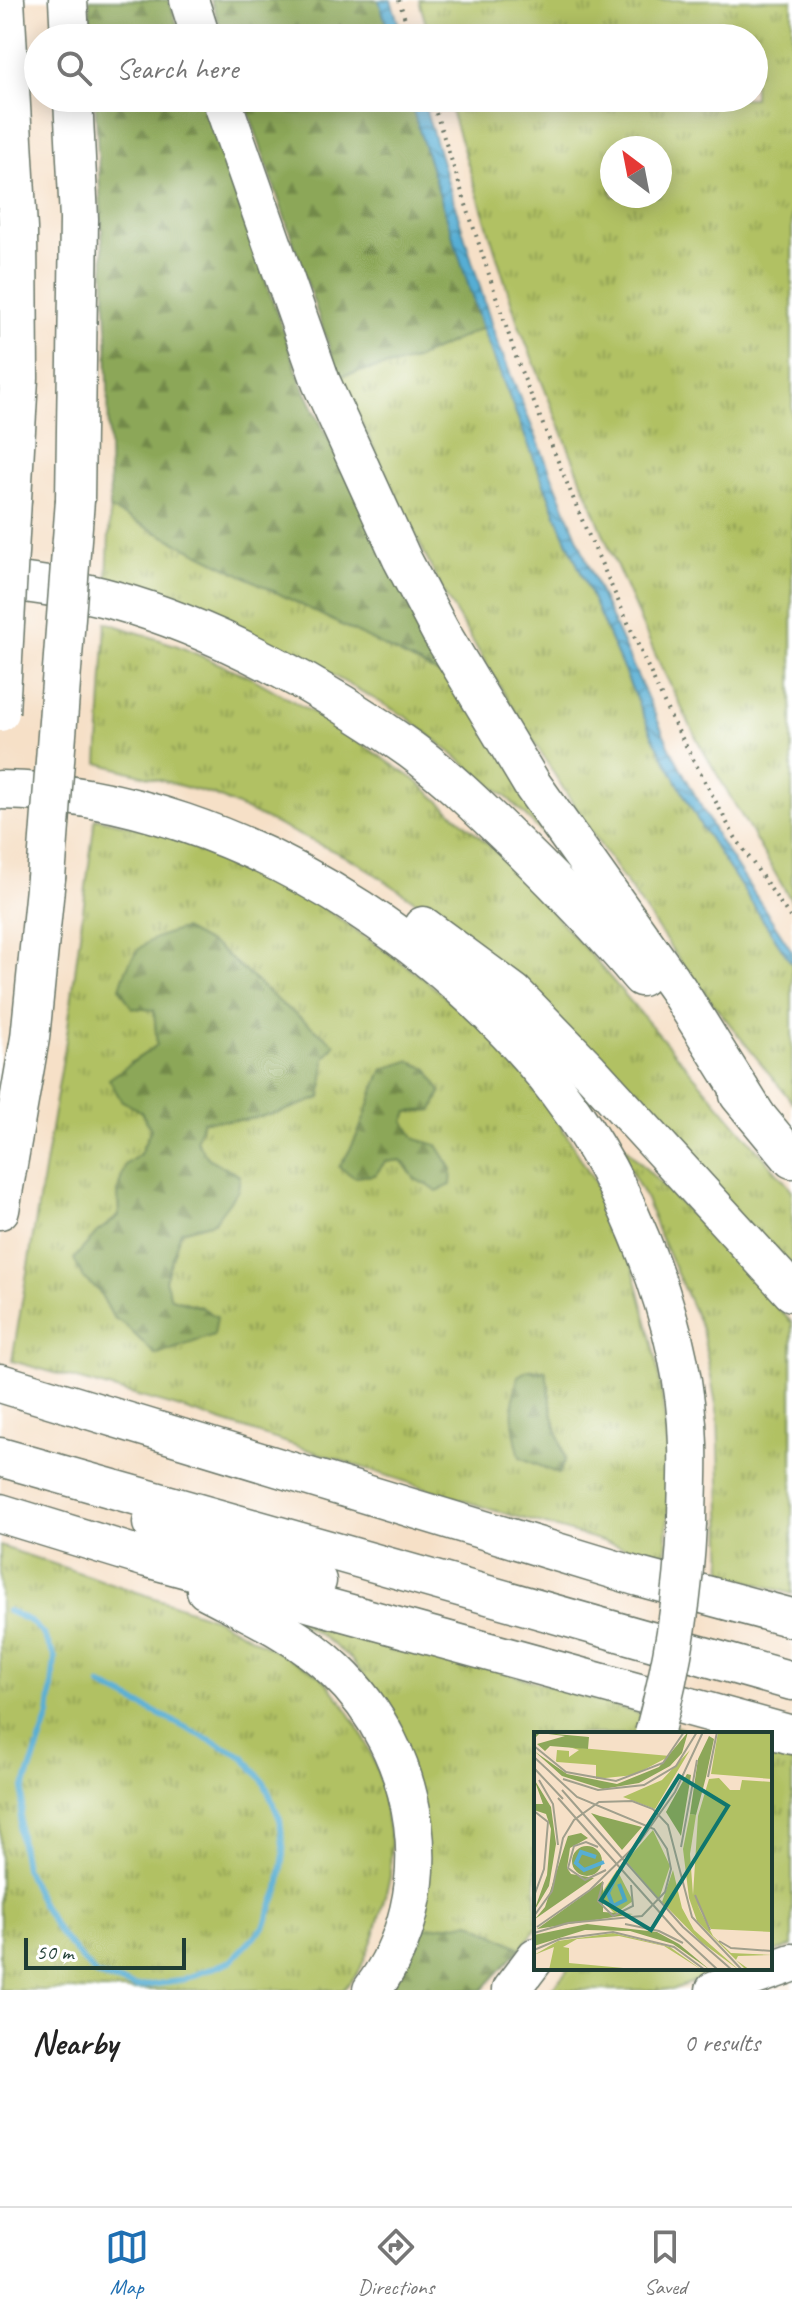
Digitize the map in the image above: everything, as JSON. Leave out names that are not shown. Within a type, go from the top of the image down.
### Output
[{"type":"highway","points":[[0,712],[19,378],[18,229],[5,0]]},
{"type":"highway","points":[[68,0],[69,24]]},
{"type":"highway","points":[[189,0],[197,24]]},
{"type":"highway","points":[[0,1210],[30,1038],[46,878],[75,500],[79,219],[74,112]]},
{"type":"highway","points":[[226,112],[321,382],[402,559],[440,631],[533,786],[678,990],[756,1115]]},
{"type":"highway","points":[[0,580],[114,600],[169,619],[229,644],[299,679],[348,707],[413,751],[469,798],[619,950],[792,1159]]},
{"type":"highway","points":[[0,777],[81,785],[183,808],[310,857],[373,892],[442,938],[514,993],[589,1070],[792,1292]]},
{"type":"highway","points":[[0,790],[96,799],[170,817],[260,853],[329,890],[396,935],[470,994],[512,1035],[589,1137],[617,1188],[657,1286],[682,1386],[688,1443],[685,1578],[667,1686],[655,1732]]},
{"type":"highway","points":[[0,1383],[639,1577],[792,1618]]},
{"type":"highway","points":[[0,1459],[792,1681]]},
{"type":"highway","points":[[0,1459],[168,1529],[629,1690]]},
{"type":"highway","points":[[0,1513],[147,1558],[792,1735]]},
{"type":"highway","points":[[147,1558],[290,1635],[334,1668],[369,1706],[393,1748],[408,1791],[414,1829],[414,1881],[404,1930],[387,1970],[372,1990]]},
{"type":"highway","points":[[511,1990],[534,1960]]},
{"type":"highway","points":[[715,1990],[792,1963]]},
{"type":"path","points":[[399,0],[407,24]]},
{"type":"path","points":[[436,112],[519,366],[585,527],[690,754],[733,834],[792,920]]},
{"type":"green space","points":[[89,0],[169,0],[177,24],[91,24]]},
{"type":"green space","points":[[211,0],[379,0],[387,24],[219,24]]},
{"type":"green space","points":[[419,0],[792,0],[792,902],[700,745],[655,654],[518,323],[451,112],[768,112],[768,24],[426,24]]},
{"type":"green space","points":[[96,112],[207,112],[301,382],[351,486],[461,685],[110,509],[107,327]]},
{"type":"green space","points":[[249,112],[413,112],[482,328],[411,361],[339,376]]},
{"type":"green space","points":[[482,328],[562,529],[653,737],[701,826],[792,964],[792,1102],[684,967],[583,820],[508,700],[442,590],[339,376],[411,361]]},
{"type":"green space","points":[[110,509],[461,685],[582,882],[510,800],[408,718],[293,653],[185,606],[107,582]]},
{"type":"green space","points":[[106,622],[178,646],[252,678],[326,720],[414,779],[497,852],[589,953],[792,1190],[792,1273],[515,979],[415,901],[357,862],[214,795],[98,763]]},
{"type":"green space","points":[[95,818],[150,830],[224,857],[310,898],[422,977],[524,1065],[622,1227],[655,1352],[664,1409],[670,1470],[666,1559],[493,1510],[177,1407],[12,1361],[67,1034]],"holes":[[[217,947],[284,1006],[335,1045],[325,1058],[321,1098],[244,1120],[203,1120],[196,1141],[209,1159],[240,1176],[214,1222],[181,1231],[165,1280],[171,1298],[201,1307],[156,1355],[113,1317],[99,1291],[96,1233],[119,1216],[118,1190],[125,1165],[140,1154],[151,1129],[142,1111],[121,1100],[130,1063],[157,1046],[154,1010]],[[409,1061],[428,1069],[440,1092],[433,1110],[408,1112],[404,1121],[415,1139],[415,1179],[402,1160],[385,1162],[375,1175],[354,1177],[349,1154],[365,1120],[374,1087]],[[549,1384],[552,1412],[565,1458],[558,1474],[520,1457]]]},
{"type":"green space","points":[[183,929],[217,947],[284,1006],[335,1044],[325,1058],[321,1098],[278,1113],[244,1120],[203,1121],[196,1141],[209,1159],[240,1176],[238,1190],[214,1222],[181,1231],[165,1280],[171,1298],[201,1307],[217,1317],[214,1335],[156,1355],[113,1317],[99,1291],[83,1278],[74,1259],[96,1233],[119,1216],[118,1190],[125,1165],[140,1154],[151,1129],[141,1112],[121,1100],[109,1079],[157,1045],[154,1010],[132,1008],[120,988],[129,963],[141,947],[158,937]]},
{"type":"green space","points":[[409,1061],[428,1069],[441,1092],[433,1110],[408,1112],[404,1121],[415,1139],[437,1145],[452,1169],[451,1185],[437,1191],[415,1179],[401,1160],[385,1162],[375,1175],[354,1177],[339,1167],[359,1132],[383,1069]]},
{"type":"green space","points":[[609,1131],[792,1323],[792,1594],[723,1574],[718,1415],[702,1329],[645,1197]]},
{"type":"green space","points":[[528,1370],[546,1371],[552,1412],[565,1459],[559,1474],[520,1457],[513,1425],[513,1408],[518,1376]]},
{"type":"green space","points":[[0,1546],[214,1618],[320,1675],[340,1699],[363,1735],[378,1771],[391,1840],[390,1877],[374,1936],[359,1972],[343,1990],[0,1990]]},
{"type":"green space","points":[[267,1605],[352,1625],[690,1732],[534,1732],[534,1932],[521,1948],[419,1929],[374,1689],[350,1658],[320,1635]]},
{"type":"green space","points":[[772,1756],[792,1761],[792,1946],[772,1953]]},
{"type":"green space","points":[[470,1922],[521,1948],[482,1990],[390,1990],[419,1929]]},
{"type":"green space","points":[[567,1970],[724,1970],[672,1990],[551,1990]]},
{"type":"water","points":[[379,0],[391,0],[399,24],[387,24]]},
{"type":"water","points":[[413,112],[426,112],[496,339],[602,598],[671,750],[719,840],[792,951],[792,964],[701,826],[653,737],[562,529],[482,328]]},
{"type":"waterway","points":[[8,1611],[30,1621],[43,1634],[55,1658],[49,1716],[24,1788],[19,1831],[25,1868],[42,1905],[60,1934],[96,1975],[137,1987],[179,1981],[231,1961],[264,1927],[279,1889],[284,1854],[280,1819],[264,1782],[244,1757],[101,1685]]}]
